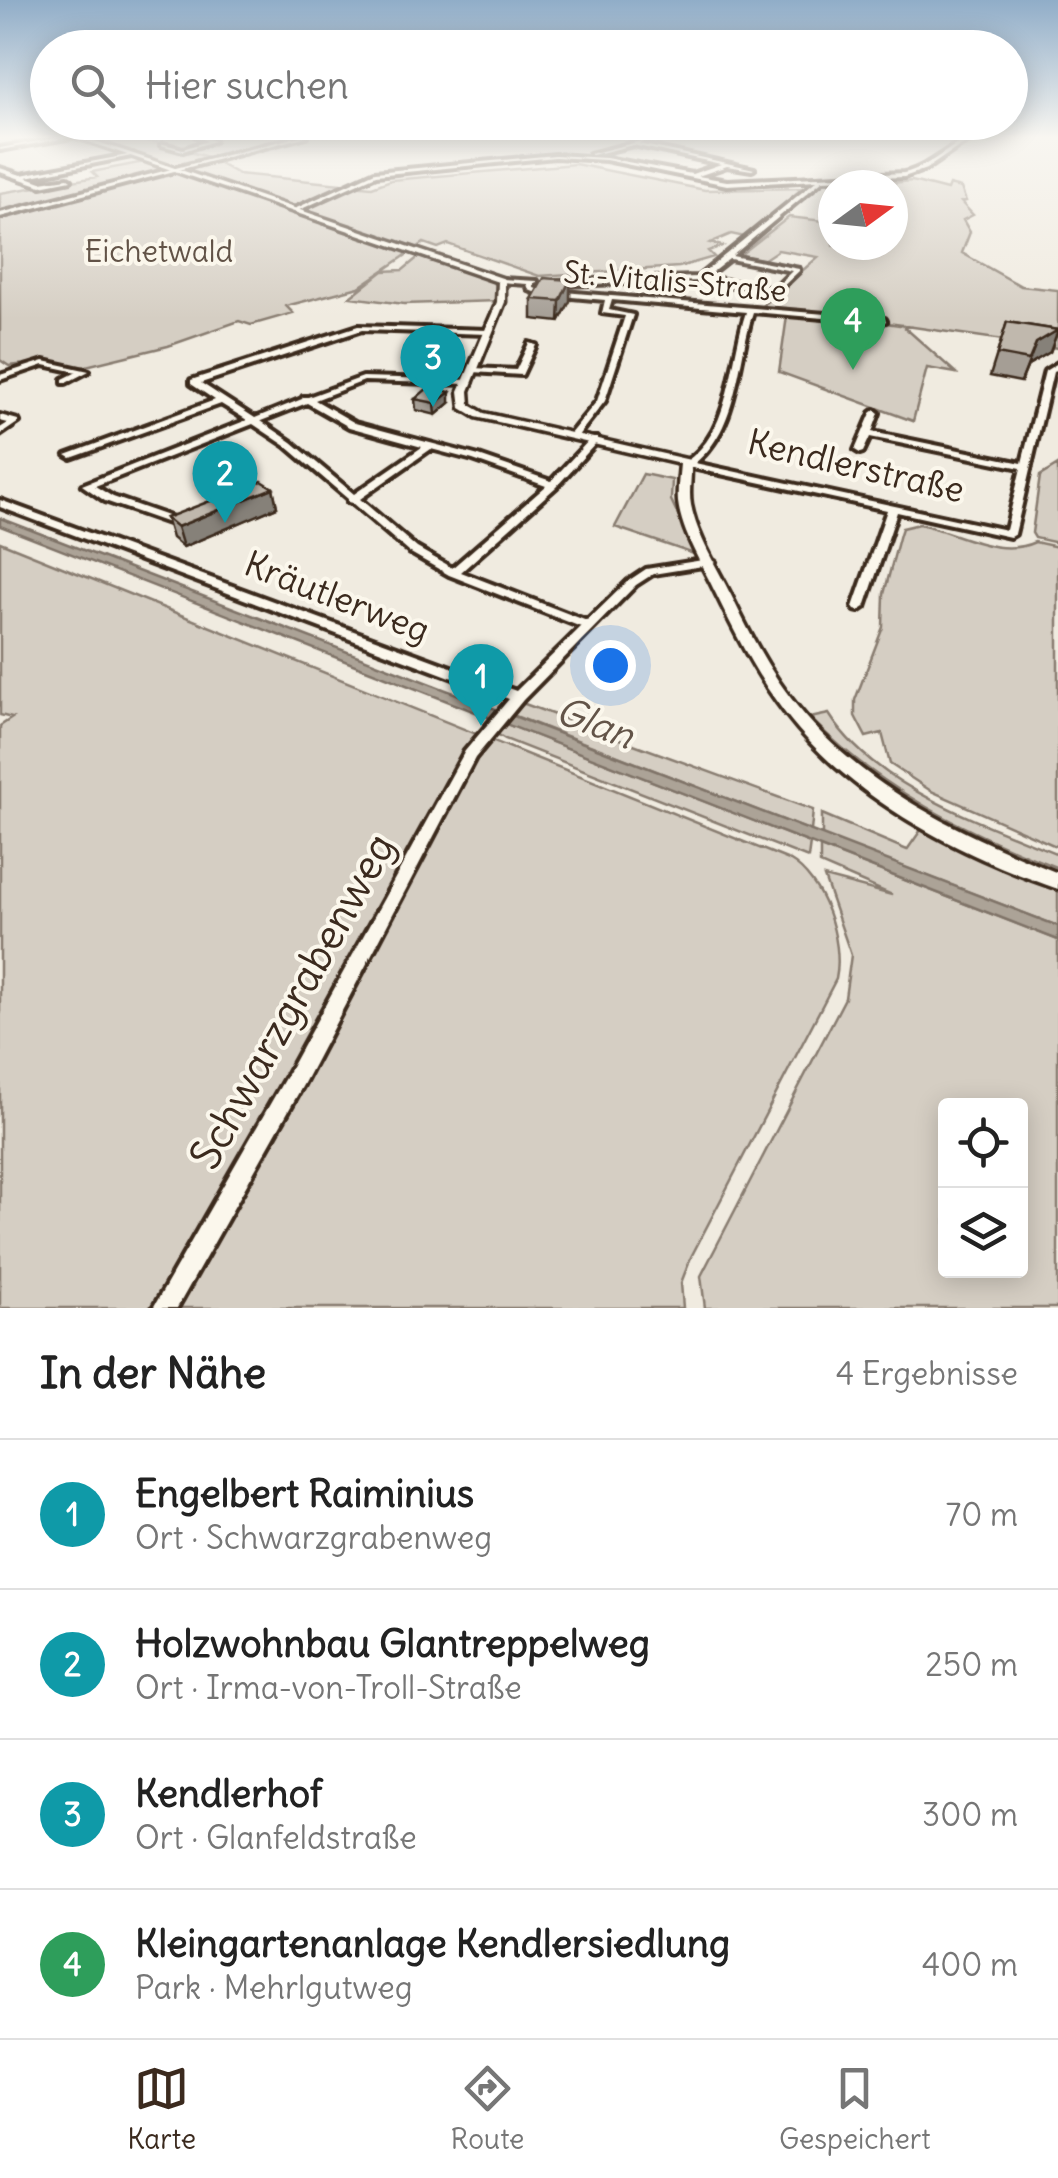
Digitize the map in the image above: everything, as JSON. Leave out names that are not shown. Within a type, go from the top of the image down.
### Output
[{"type":"street","points":[[0,216],[70,197]]},
{"type":"street","points":[[256,197],[502,281],[700,279],[776,291],[798,270],[730,256]]},
{"type":"street","points":[[295,210],[323,197]]},
{"type":"street","points":[[700,279],[801,197]]},
{"type":"street","points":[[470,376],[502,298],[502,281]]},
{"type":"street","name":"St.-Vitalis-Straße","points":[[530,282],[538,292],[882,322]]},
{"type":"street","points":[[574,436],[601,401],[629,315],[605,311],[608,298]]},
{"type":"street","points":[[748,312],[720,424],[698,459],[688,464],[684,502],[708,562],[774,686],[831,752],[923,818],[1058,880]]},
{"type":"street","points":[[488,332],[361,328],[194,382],[291,445],[413,550],[454,573],[588,626]]},
{"type":"street","points":[[175,522],[108,499],[87,485],[368,378],[519,373],[532,345]]},
{"type":"street","points":[[0,378],[44,363],[85,371],[66,381]]},
{"type":"street","points":[[867,434],[1025,466],[1049,371],[1058,365]]},
{"type":"street","name":"Kendlerstraße","points":[[470,376],[462,401],[472,412],[1010,534],[1025,466]]},
{"type":"street","points":[[306,399],[352,424],[553,485]]},
{"type":"street","points":[[70,455],[220,400]]},
{"type":"street","points":[[860,450],[875,413]]},
{"type":"street","points":[[0,418],[16,422],[0,432]]},
{"type":"street","points":[[454,573],[553,485],[594,440]]},
{"type":"street","points":[[352,500],[430,446]]},
{"type":"street","name":"Kräutlerweg","points":[[0,504],[516,699]]},
{"type":"street","points":[[858,606],[893,509]]},
{"type":"street","points":[[516,699],[640,576],[708,562]]},
{"type":"street","name":"Schwarzgrabenweg","points":[[164,1308],[296,1078],[470,755],[516,699]]},
{"type":"green space","name":"Eichetwald","points":[[0,197],[797,197],[749,238],[731,234],[710,243],[722,246],[708,251],[714,257],[679,267],[539,276],[448,244],[438,248],[424,243],[359,287],[286,306],[293,313],[251,325],[239,321],[168,346],[82,367],[43,362],[9,366],[0,360]]},
{"type":"green space","points":[[908,197],[964,197],[966,201],[961,202],[973,215],[963,220],[970,232],[962,253],[1021,286],[1058,290],[1058,348],[902,325],[956,373],[927,368],[913,421],[779,372],[787,316],[828,318],[756,311],[818,257],[908,260]]},
{"type":"green space","points":[[789,217],[818,220],[818,257],[778,250],[763,260],[740,255]]},
{"type":"green space","points":[[421,255],[490,279],[496,284],[496,301],[404,304],[350,297],[383,271],[403,270]]},
{"type":"green space","points":[[1058,465],[1058,543],[1035,538],[1032,533],[1040,476]]},
{"type":"green space","points":[[643,474],[672,480],[671,500],[697,555],[615,527]]},
{"type":"green space","points":[[919,524],[992,546],[1035,542],[1058,547],[1058,847],[931,791],[890,764],[882,733],[866,737],[855,716],[855,700],[883,627],[884,594],[902,528]]},
{"type":"green space","points":[[0,542],[789,860],[812,881],[834,930],[836,979],[691,1257],[681,1283],[683,1308],[0,1308],[0,726],[12,718],[0,715]]},
{"type":"green space","points":[[522,703],[813,810],[811,831],[510,714]]},
{"type":"green space","points":[[829,714],[849,740],[902,782],[964,815],[1058,854],[1058,868],[957,824],[895,788],[810,718]]},
{"type":"green space","points":[[504,723],[810,843],[808,858],[505,739],[497,734]]},
{"type":"green space","points":[[822,814],[907,850],[923,827],[1058,888],[1058,926],[822,836]]},
{"type":"green space","points":[[820,847],[1058,940],[1058,1308],[705,1308],[701,1276],[845,998],[851,955],[824,877],[892,895],[820,864]]},
{"type":"shaded area","points":[[0,518],[1058,926],[1058,940],[0,526]]},
{"type":"building","points":[[544,278],[570,280],[560,301],[532,299]]},
{"type":"building","points":[[1007,322],[1058,330],[1036,343],[1029,360],[997,354]]},
{"type":"building","points":[[429,387],[450,392],[435,403],[415,399]]},
{"type":"building","points":[[262,481],[273,488],[177,527],[166,518]]},
{"type":"place","name":"Kleingartenanlage Kendlersiedlung","points":[[853,370]]},
{"type":"place","name":"Kendlerhof","points":[[433,407]]},
{"type":"place","name":"Holzwohnbau Glantreppelweg","points":[[225,523]]},
{"type":"place","name":"Engelbert Raiminius","points":[[481,726]]},
{"type":"water label","name":"Glan","points":[[595,723]]}]
